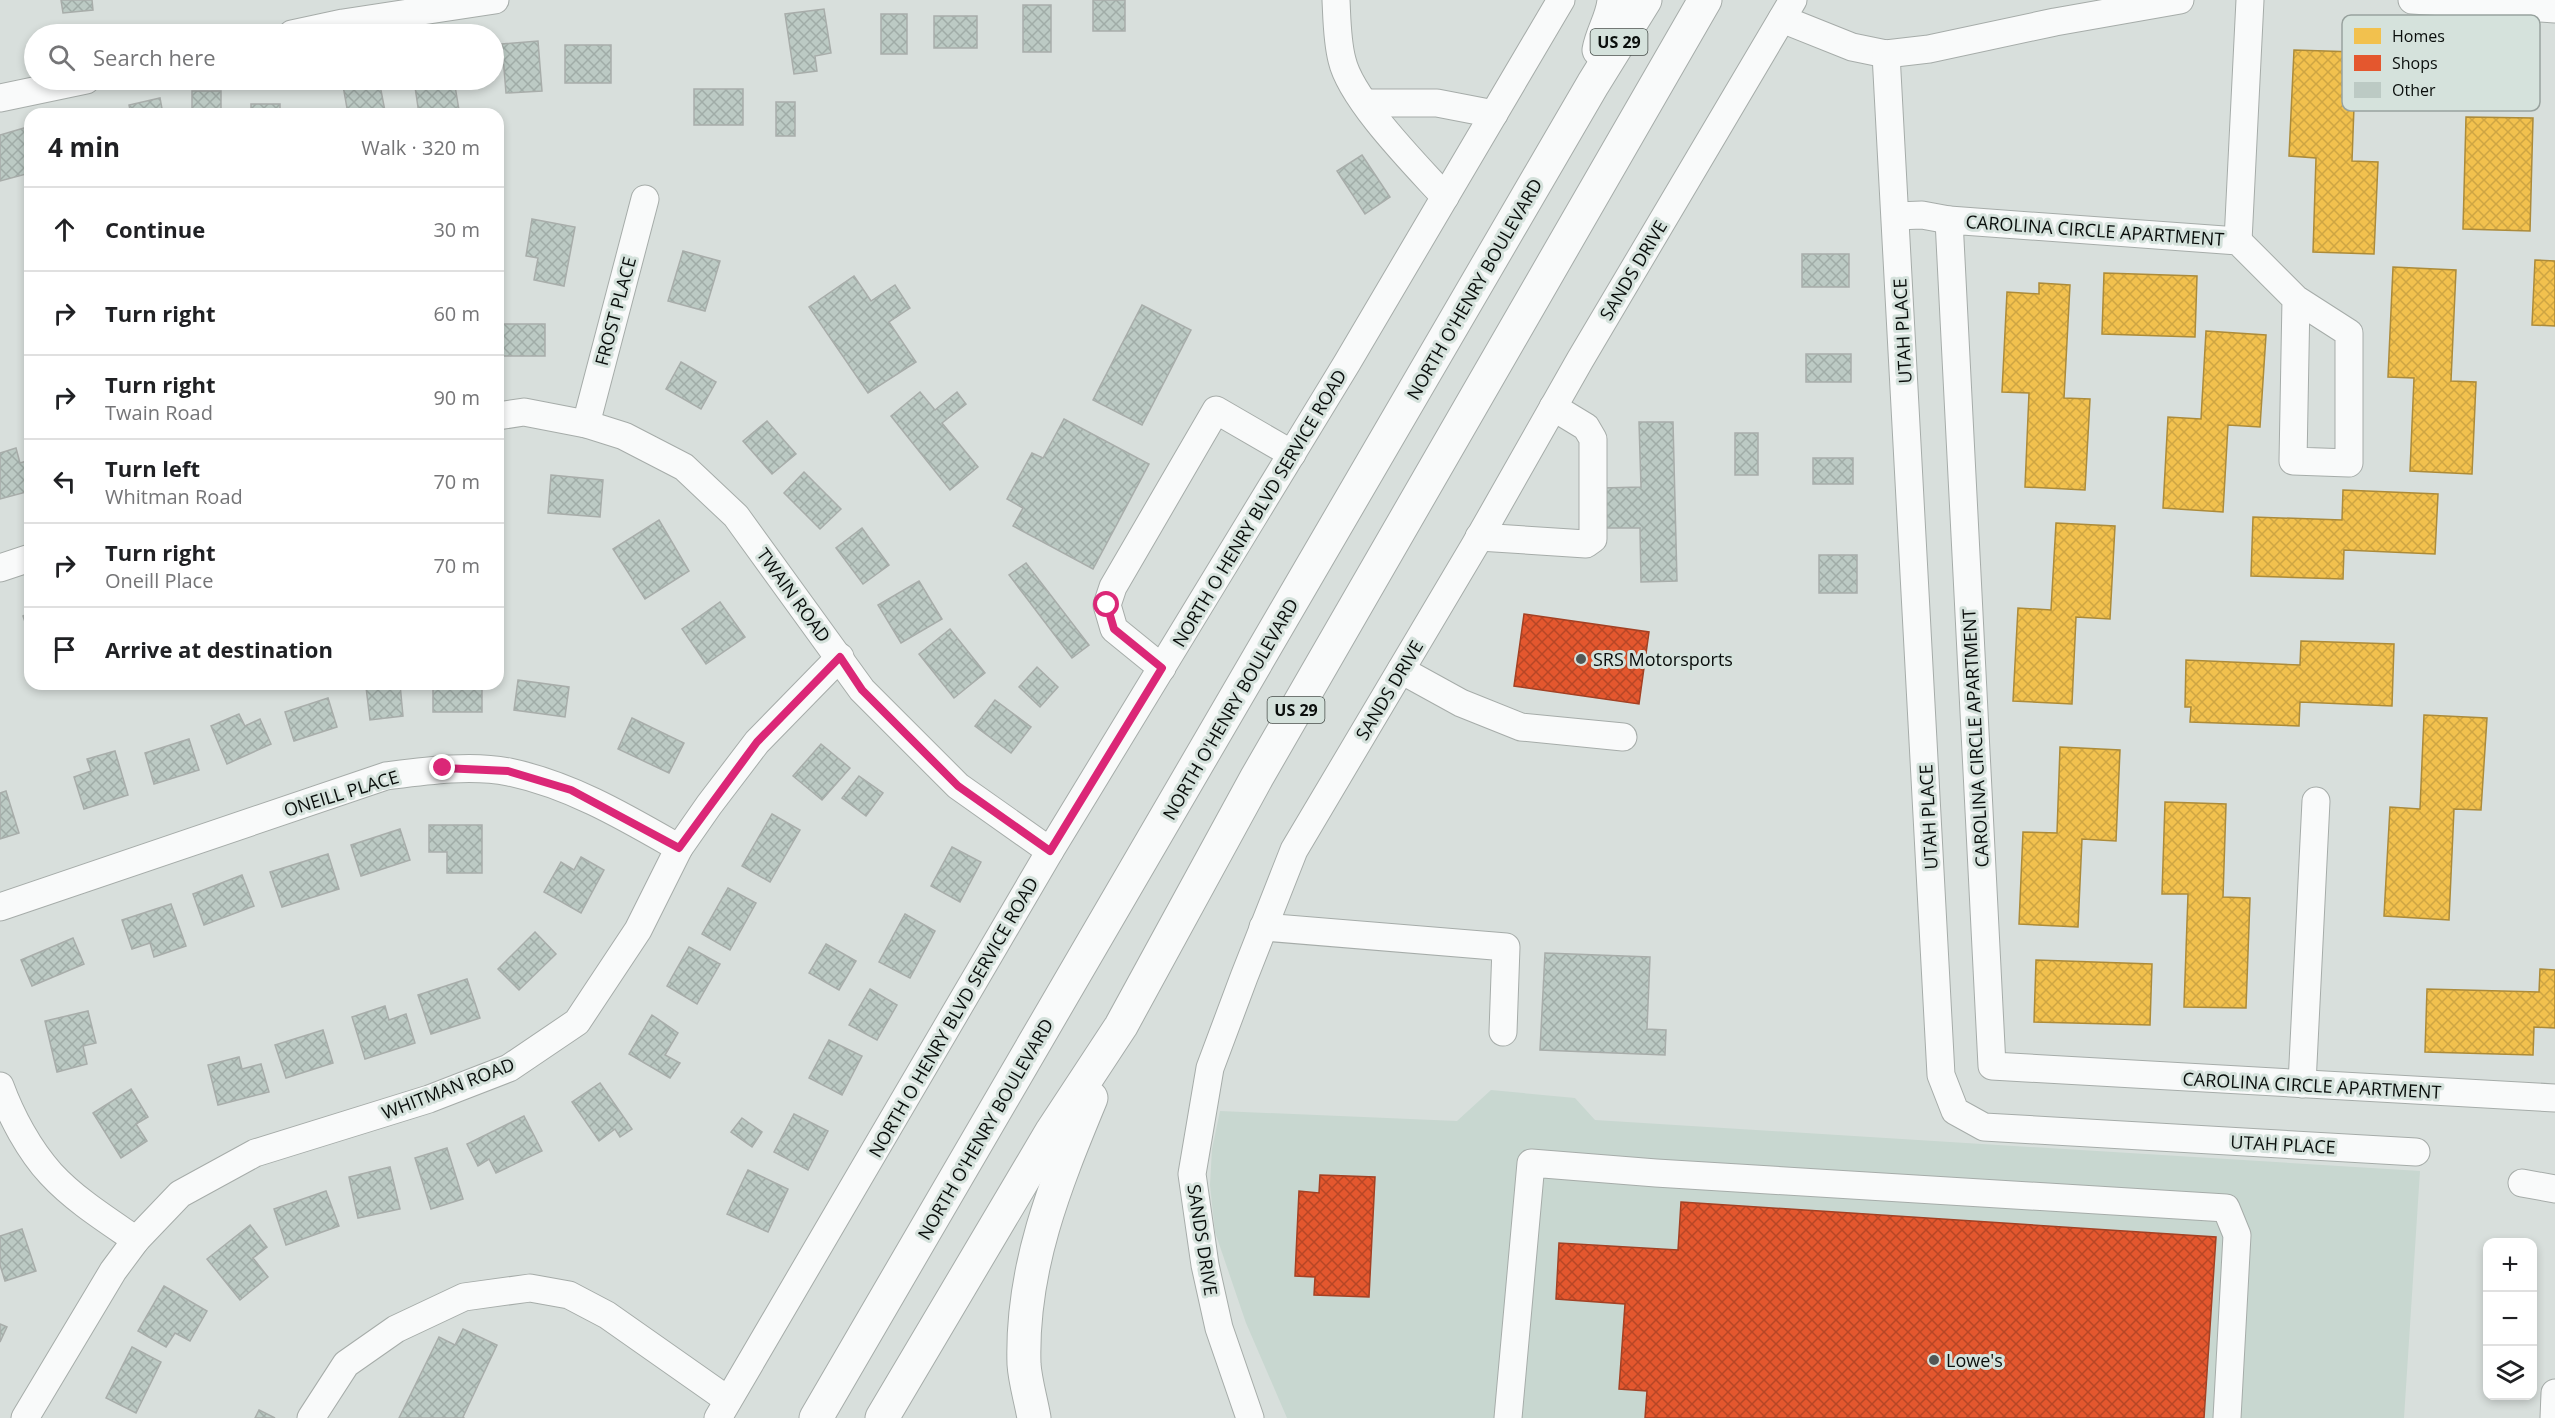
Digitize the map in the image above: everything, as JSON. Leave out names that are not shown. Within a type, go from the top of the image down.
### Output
[{"type":"highway","points":[[1593,84],[1601,37],[1614,0]]},
{"type":"highway","name":"NORTH O'HENRY BOULEVARD","points":[[816,1418],[1593,84],[1645,0]]},
{"type":"highway","name":"US 29","points":[[882,1418],[1052,1131],[1121,1026],[1257,777],[1705,0]]},
{"type":"highway","points":[[1034,1418],[1024,1365],[1028,1292],[1034,1253],[1066,1156],[1121,1026]]},
{"type":"street","points":[[316,24],[344,12],[495,0]]},
{"type":"street","points":[[1335,0],[1342,61],[1352,84],[1388,133],[1445,197]]},
{"type":"street","name":"NORTH O HENRY BLVD SERVICE ROAD","points":[[723,1409],[1050,851],[1292,454],[1561,0]]},
{"type":"street","points":[[1787,9],[1852,48],[1886,54],[1929,49],[2055,22],[2180,0]]},
{"type":"street","points":[[2238,241],[2250,0]]},
{"type":"street","points":[[2412,0],[2555,9]]},
{"type":"street","name":"SANDS DRIVE","points":[[1250,1418],[1219,1328],[1205,1265],[1192,1174],[1210,1068],[1263,927],[1294,850],[1787,9]]},
{"type":"street","name":"UTAH PLACE","points":[[1886,54],[1941,1075],[1955,1111],[1984,1127],[2416,1152]]},
{"type":"street","points":[[0,98],[38,90]]},
{"type":"street","points":[[1365,103],[1437,103],[1494,114]]},
{"type":"street","name":"FROST PLACE","points":[[586,424],[645,199]]},
{"type":"street","points":[[1896,216],[1922,215],[1949,220]]},
{"type":"street","name":"CAROLINA CIRCLE APARTMENT","points":[[2296,299],[2293,461],[2349,463],[2349,333],[2296,299],[2238,241],[1949,220],[1992,1066],[2555,1098]]},
{"type":"street","points":[[1479,537],[1586,544],[1593,539],[1593,439],[1586,427],[1553,407]]},
{"type":"street","points":[[1162,668],[1114,629],[1107,605],[1113,587],[1216,410],[1292,454]]},
{"type":"street","name":"TWAIN ROAD","points":[[504,415],[524,412],[586,424],[624,436],[684,467],[736,516],[862,690],[958,786],[1050,851]]},
{"type":"street","points":[[0,568],[24,560]]},
{"type":"street","name":"WHITMAN ROAD","points":[[25,1418],[113,1271],[136,1239],[180,1194],[255,1153],[429,1099],[509,1068],[577,1022],[638,930],[679,848],[757,742],[840,657]]},
{"type":"street","points":[[1401,670],[1461,703],[1521,727],[1623,737]]},
{"type":"street","name":"ONEILL PLACE","points":[[0,907],[386,776],[443,768],[508,771],[571,790],[679,848]]},
{"type":"street","points":[[2302,1084],[2316,801]]},
{"type":"street","points":[[1263,927],[1506,947],[1503,1032]]},
{"type":"street","points":[[0,1086],[11,1117],[51,1174],[95,1212],[136,1239]]},
{"type":"street","points":[[1508,1418],[1531,1163],[1656,1173],[2226,1208],[2237,1235],[2227,1418]]},
{"type":"street","points":[[2522,1183],[2555,1188]]},
{"type":"street","points":[[311,1418],[346,1364],[396,1329],[464,1297],[530,1288],[569,1295],[607,1315],[723,1409]]},
{"type":"street","points":[[2554,1418],[2555,1393]]},
{"type":"shaded area","points":[[1491,1090],[1575,1098],[1595,1120],[2420,1171],[2404,1418],[1287,1418],[1246,1323],[1215,1232],[1210,1185],[1212,1149],[1220,1111],[1457,1121]]},
{"type":"building: Homes","points":[[2294,50],[2342,52],[2342,111],[2354,111],[2352,161],[2378,162],[2374,254],[2313,252],[2316,158],[2289,156]]},
{"type":"building: Homes","points":[[2466,117],[2533,118],[2530,231],[2463,229]]},
{"type":"building: Homes","points":[[2535,260],[2555,261],[2555,326],[2532,325]]},
{"type":"building: Homes","points":[[2393,267],[2456,270],[2451,381],[2476,382],[2472,474],[2410,471],[2414,378],[2388,377]]},
{"type":"building: Homes","points":[[2104,273],[2197,276],[2195,337],[2102,334]]},
{"type":"building: Homes","points":[[2039,283],[2070,285],[2064,398],[2090,399],[2085,490],[2025,487],[2029,393],[2002,392],[2007,292],[2039,294]]},
{"type":"building: Homes","points":[[2206,331],[2266,335],[2260,427],[2228,425],[2223,512],[2163,508],[2168,417],[2201,419]]},
{"type":"building: Homes","points":[[2343,490],[2438,494],[2435,554],[2344,550],[2343,579],[2251,576],[2253,517],[2342,520]]},
{"type":"building: Homes","points":[[2056,523],[2115,526],[2110,619],[2076,617],[2072,704],[2013,701],[2018,608],[2051,610]]},
{"type":"building: Homes","points":[[2301,641],[2394,644],[2392,706],[2300,702],[2299,726],[2190,722],[2191,707],[2185,707],[2186,660],[2300,665]]},
{"type":"building: Homes","points":[[2424,715],[2487,718],[2481,810],[2454,809],[2449,920],[2384,916],[2390,807],[2420,809]]},
{"type":"building: Homes","points":[[2060,747],[2120,750],[2116,841],[2082,839],[2078,927],[2019,924],[2023,832],[2057,833]]},
{"type":"building: Homes","points":[[2165,802],[2226,804],[2223,897],[2250,898],[2246,1008],[2184,1007],[2188,894],[2162,894]]},
{"type":"building: Homes","points":[[2036,960],[2152,964],[2150,1025],[2034,1022]]},
{"type":"building: Homes","points":[[2540,969],[2555,970],[2555,1028],[2534,1027],[2533,1055],[2425,1052],[2427,989],[2539,992]]},
{"type":"building: Shops","name":"SRS Motorsports","points":[[1524,614],[1649,632],[1639,704],[1514,686]]},
{"type":"building: Shops","points":[[1320,1175],[1375,1177],[1369,1297],[1314,1295],[1315,1277],[1295,1276],[1299,1191],[1319,1193]]},
{"type":"building: Shops","points":[[1681,1202],[2216,1237],[2204,1418],[1645,1418],[1647,1391],[1619,1389],[1625,1304],[1556,1299],[1559,1243],[1678,1250]]},
{"type":"building: Other","points":[[61,0],[92,0],[93,10],[63,13]]},
{"type":"building: Other","points":[[1093,0],[1125,0],[1125,31],[1093,31]]},
{"type":"building: Other","points":[[1023,5],[1051,5],[1051,52],[1023,52]]},
{"type":"building: Other","points":[[824,9],[831,53],[815,56],[817,71],[794,74],[785,14]]},
{"type":"building: Other","points":[[881,14],[907,14],[907,54],[881,54]]},
{"type":"building: Other","points":[[934,16],[977,16],[977,48],[934,48]]},
{"type":"building: Other","points":[[538,41],[542,91],[506,93],[504,44]]},
{"type":"building: Other","points":[[565,45],[611,45],[611,83],[565,83]]},
{"type":"building: Other","points":[[694,89],[743,89],[743,125],[694,125]]},
{"type":"building: Other","points":[[344,90],[381,90],[384,108],[347,108]]},
{"type":"building: Other","points":[[415,90],[456,90],[459,108],[418,108]]},
{"type":"building: Other","points":[[192,91],[221,91],[221,108],[192,108]]},
{"type":"building: Other","points":[[160,98],[162,108],[130,108],[129,105]]},
{"type":"building: Other","points":[[776,102],[795,102],[795,136],[776,136]]},
{"type":"building: Other","points":[[251,104],[280,104],[280,108],[251,108]]},
{"type":"building: Other","points":[[24,128],[24,175],[0,181],[0,135]]},
{"type":"building: Other","points":[[1362,155],[1390,197],[1365,214],[1337,171]]},
{"type":"building: Other","points":[[532,219],[575,227],[564,286],[534,280],[538,258],[526,256]]},
{"type":"building: Other","points":[[683,251],[720,261],[705,311],[668,301]]},
{"type":"building: Other","points":[[1802,254],[1849,254],[1849,287],[1802,287]]},
{"type":"building: Other","points":[[854,276],[871,301],[895,285],[910,308],[889,322],[916,362],[868,393],[809,307]]},
{"type":"building: Other","points":[[1142,305],[1191,330],[1142,425],[1093,400]]},
{"type":"building: Other","points":[[504,324],[545,324],[545,356],[504,356]]},
{"type":"building: Other","points":[[1806,354],[1851,354],[1851,382],[1806,382]]},
{"type":"building: Other","points":[[681,362],[716,382],[701,409],[666,389]]},
{"type":"building: Other","points":[[920,392],[935,410],[957,392],[966,404],[942,423],[978,467],[950,490],[891,416]]},
{"type":"building: Other","points":[[1064,419],[1149,464],[1093,569],[1013,526],[1023,508],[1007,499],[1032,453],[1043,458]]},
{"type":"building: Other","points":[[767,421],[796,454],[772,474],[743,441]]},
{"type":"building: Other","points":[[1639,422],[1673,422],[1677,581],[1641,582],[1640,528],[1603,528],[1602,488],[1641,487]]},
{"type":"building: Other","points":[[1735,433],[1758,433],[1758,475],[1735,475]]},
{"type":"building: Other","points":[[16,448],[20,463],[24,462],[24,493],[0,499],[0,453]]},
{"type":"building: Other","points":[[1813,458],[1853,458],[1853,484],[1813,484]]},
{"type":"building: Other","points":[[804,472],[841,509],[820,529],[784,493]]},
{"type":"building: Other","points":[[551,475],[603,480],[600,517],[548,513]]},
{"type":"building: Other","points":[[659,520],[689,571],[645,599],[613,549]]},
{"type":"building: Other","points":[[862,528],[889,565],[863,584],[836,548]]},
{"type":"building: Other","points":[[1819,555],[1857,555],[1857,593],[1819,593]]},
{"type":"building: Other","points":[[1026,563],[1089,645],[1072,658],[1009,575]]},
{"type":"building: Other","points":[[919,581],[942,619],[901,643],[878,605]]},
{"type":"building: Other","points":[[720,602],[745,637],[706,664],[682,629]]},
{"type":"building: Other","points":[[950,629],[985,673],[954,698],[919,654]]},
{"type":"building: Other","points":[[1037,667],[1058,687],[1040,707],[1019,687]]},
{"type":"building: Other","points":[[518,680],[569,687],[565,717],[514,710]]},
{"type":"building: Other","points":[[366,690],[401,690],[403,716],[370,720]]},
{"type":"building: Other","points":[[433,690],[482,690],[482,712],[433,712]]},
{"type":"building: Other","points":[[328,698],[337,727],[294,741],[285,712]]},
{"type":"building: Other","points":[[995,700],[1031,727],[1011,753],[975,726]]},
{"type":"building: Other","points":[[239,714],[245,726],[260,719],[271,744],[227,764],[211,726]]},
{"type":"building: Other","points":[[632,718],[684,743],[669,773],[618,749]]},
{"type":"building: Other","points":[[189,739],[199,770],[154,784],[145,753]]},
{"type":"building: Other","points":[[821,744],[850,768],[822,800],[793,776]]},
{"type":"building: Other","points":[[115,751],[128,795],[84,809],[74,777],[91,771],[87,759]]},
{"type":"building: Other","points":[[859,776],[883,793],[866,816],[842,798]]},
{"type":"building: Other","points":[[6,791],[19,833],[0,839],[0,793]]},
{"type":"building: Other","points":[[772,814],[800,830],[770,882],[742,866]]},
{"type":"building: Other","points":[[429,825],[482,825],[482,873],[447,873],[447,852],[429,852]]},
{"type":"building: Other","points":[[400,829],[410,860],[361,876],[351,845]]},
{"type":"building: Other","points":[[952,847],[981,862],[960,902],[931,886]]},
{"type":"building: Other","points":[[328,854],[339,889],[282,907],[270,872]]},
{"type":"building: Other","points":[[581,857],[604,870],[581,913],[544,892],[561,862],[574,870]]},
{"type":"building: Other","points":[[242,875],[254,906],[204,925],[193,894]]},
{"type":"building: Other","points":[[728,888],[756,903],[730,950],[702,934]]},
{"type":"building: Other","points":[[171,904],[186,946],[154,957],[150,943],[132,949],[122,920]]},
{"type":"building: Other","points":[[905,914],[935,931],[910,978],[879,962]]},
{"type":"building: Other","points":[[535,932],[556,954],[519,990],[498,969]]},
{"type":"building: Other","points":[[73,938],[84,964],[32,986],[21,960]]},
{"type":"building: Other","points":[[826,944],[856,961],[839,990],[809,973]]},
{"type":"building: Other","points":[[689,947],[720,964],[697,1004],[667,986]]},
{"type":"building: Other","points":[[1545,953],[1650,957],[1647,1029],[1666,1030],[1665,1055],[1540,1050]]},
{"type":"building: Other","points":[[467,979],[480,1018],[431,1034],[418,995]]},
{"type":"building: Other","points":[[870,989],[897,1005],[877,1040],[849,1025]]},
{"type":"building: Other","points":[[385,1006],[389,1020],[406,1014],[415,1043],[365,1059],[352,1017]]},
{"type":"building: Other","points":[[88,1011],[96,1043],[83,1046],[87,1064],[57,1072],[45,1021]]},
{"type":"building: Other","points":[[652,1015],[678,1033],[665,1055],[680,1063],[670,1078],[629,1054]]},
{"type":"building: Other","points":[[323,1030],[333,1063],[286,1078],[275,1045]]},
{"type":"building: Other","points":[[829,1040],[862,1056],[842,1095],[809,1078]]},
{"type":"building: Other","points":[[239,1057],[242,1069],[261,1064],[269,1092],[218,1105],[208,1065]]},
{"type":"building: Other","points":[[600,1083],[632,1129],[620,1137],[615,1129],[599,1141],[572,1102]]},
{"type":"building: Other","points":[[131,1089],[148,1117],[136,1124],[147,1141],[121,1158],[93,1113]]},
{"type":"building: Other","points":[[794,1114],[828,1131],[808,1170],[774,1152]]},
{"type":"building: Other","points":[[524,1116],[542,1151],[496,1173],[489,1159],[478,1166],[467,1144]]},
{"type":"building: Other","points":[[742,1118],[762,1132],[752,1147],[731,1132]]},
{"type":"building: Other","points":[[447,1148],[463,1199],[431,1209],[415,1158]]},
{"type":"building: Other","points":[[390,1167],[400,1209],[358,1218],[349,1177]]},
{"type":"building: Other","points":[[748,1170],[788,1189],[768,1232],[727,1214]]},
{"type":"building: Other","points":[[326,1191],[339,1226],[286,1245],[274,1209]]},
{"type":"building: Other","points":[[250,1225],[267,1247],[253,1258],[268,1277],[240,1300],[207,1259]]},
{"type":"building: Other","points":[[22,1229],[36,1271],[5,1281],[0,1265],[0,1236]]},
{"type":"building: Other","points":[[164,1286],[207,1311],[190,1341],[175,1333],[166,1347],[138,1331]]},
{"type":"building: Other","points":[[0,1324],[7,1327],[0,1342]]},
{"type":"building: Other","points":[[463,1329],[497,1345],[464,1418],[399,1418],[439,1337],[455,1345]]},
{"type":"building: Other","points":[[132,1347],[161,1362],[136,1413],[106,1398]]},
{"type":"building: Other","points":[[259,1410],[275,1418],[255,1418]]},
{"type":"place","name":"SRS Motorsports","points":[[1581,659]]},
{"type":"place","name":"Lowe's","points":[[1934,1360]]},
{"type":"route","points":[[443,768],[508,771],[571,790],[679,848],[757,742],[840,657],[862,690],[958,786],[1050,851],[1162,668],[1114,629],[1107,605]]}]
